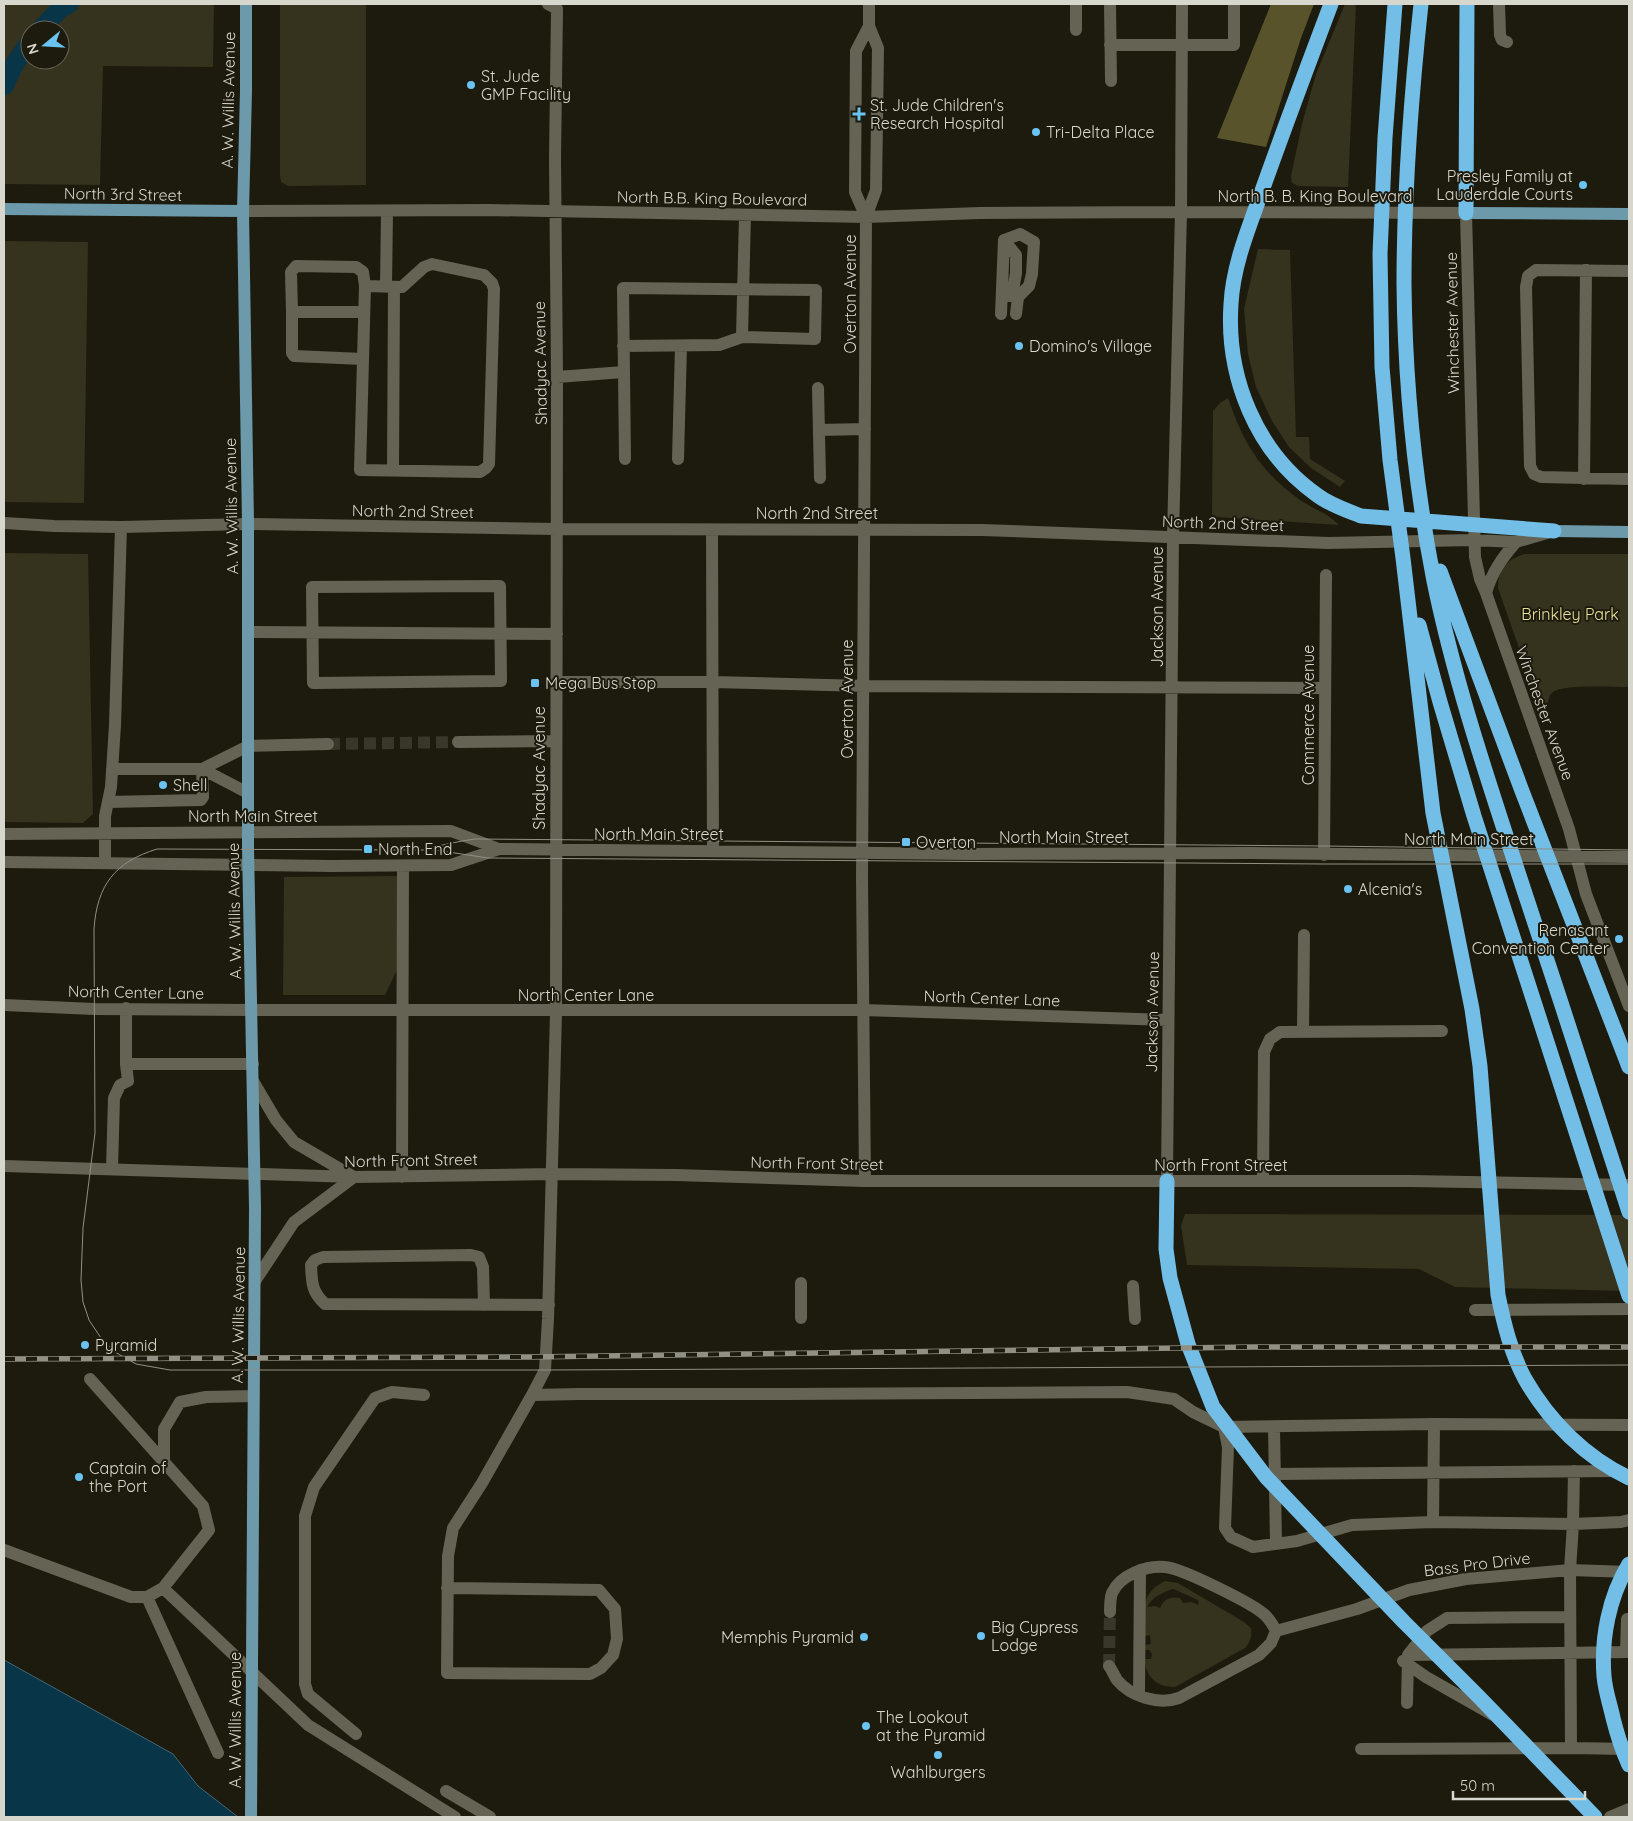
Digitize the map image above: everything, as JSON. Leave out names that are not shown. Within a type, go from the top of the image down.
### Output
[{"type":"highway","points":[[1331,4],[1283,132],[1243,245],[1236,271],[1231,303],[1230,333],[1233,359],[1245,404],[1269,447],[1284,467],[1318,496],[1336,506],[1361,516],[1554,531]]},
{"type":"highway","points":[[1395,4],[1384,138],[1380,254],[1382,367],[1390,460],[1433,813],[1479,1056],[1498,1295],[1505,1326],[1525,1379],[1542,1404],[1569,1437],[1591,1456],[1629,1478]]},
{"type":"highway","points":[[1421,4],[1409,137],[1405,223],[1406,343],[1417,474],[1426,532],[1435,583],[1471,726],[1629,1212]]},
{"type":"highway","points":[[1466,213],[1467,4]]},
{"type":"highway","points":[[1426,532],[1522,791],[1629,1067]]},
{"type":"highway","points":[[1403,558],[1424,645],[1474,816],[1629,1296]]},
{"type":"highway","points":[[1167,1181],[1166,1249],[1170,1278],[1178,1312],[1191,1352],[1213,1407],[1266,1477],[1404,1622],[1595,1817]]},
{"type":"highway","points":[[1629,1564],[1610,1610],[1603,1652],[1604,1677],[1616,1735],[1629,1765]]},
{"type":"main road","name":"A. W. Willis Avenue","points":[[246,4],[243,211],[248,524],[248,833],[256,1281],[251,1817]]},
{"type":"main road","name":"North 3rd Street","points":[[4,209],[243,211]]},
{"type":"main road","name":"North B. B. King Boulevard","points":[[1466,213],[1629,214]]},
{"type":"main road","name":"North 2nd Street","points":[[1554,531],[1629,532]]},
{"type":"street","name":"Overton Avenue","points":[[865,1181],[862,852],[866,217],[876,190],[878,48],[869,26],[869,4]]},
{"type":"street","points":[[1076,4],[1076,30]]},
{"type":"street","points":[[1110,4],[1111,81]]},
{"type":"street","name":"Jackson Avenue","points":[[1167,1181],[1173,537],[1181,212],[1182,4]]},
{"type":"street","points":[[1110,45],[1234,46],[1234,4]]},
{"type":"street","points":[[1499,4],[1500,34],[1502,40],[1507,42]]},
{"type":"street","name":"Shadyac Avenue","points":[[447,1588],[599,1590],[615,1609],[617,1639],[613,1655],[601,1668],[590,1674],[447,1673],[447,1588],[448,1556],[453,1528],[482,1483],[545,1370],[549,1305],[556,1012],[557,376],[553,6]]},
{"type":"street","name":"Overton Avenue","points":[[866,217],[855,192],[856,50],[869,26]]},
{"type":"street","name":"North B.B. King Boulevard","points":[[243,211],[555,211],[866,217],[1019,213],[1181,212]]},
{"type":"street","points":[[387,211],[393,470]]},
{"type":"street","name":"North B. B. King Boulevard","points":[[1181,212],[1466,213]]},
{"type":"street","points":[[1019,213],[1020,234]]},
{"type":"street","name":"Winchester Avenue","points":[[1466,213],[1473,540],[1480,579],[1570,829],[1586,894],[1629,1006]]},
{"type":"street","points":[[742,337],[745,215]]},
{"type":"street","points":[[1016,314],[1011,296],[1004,240],[1020,234]]},
{"type":"street","points":[[1001,314],[1011,296],[1029,286],[1032,274],[1034,242],[1020,234]]},
{"type":"street","points":[[363,359],[294,356],[292,353],[291,272],[296,266],[356,267],[363,272],[365,286],[360,470],[480,472],[486,468],[489,464],[494,289],[492,283],[484,275],[432,264],[424,267],[402,287],[365,286]]},
{"type":"street","points":[[1629,271],[1536,270],[1528,276],[1526,287],[1530,466],[1534,474],[1541,477],[1629,480]]},
{"type":"street","points":[[1584,479],[1586,270]]},
{"type":"street","points":[[623,346],[719,346],[742,337],[815,340],[816,290],[623,288],[623,346],[625,459]]},
{"type":"street","points":[[292,312],[364,312]]},
{"type":"street","points":[[678,459],[681,346]]},
{"type":"street","points":[[557,376],[624,372]]},
{"type":"street","points":[[818,388],[820,478]]},
{"type":"street","points":[[819,430],[865,429]]},
{"type":"street","name":"North 2nd Street","points":[[4,523],[121,527],[248,524],[557,529],[1049,532],[1328,543],[1473,540],[1516,542],[1554,531]]},
{"type":"street","points":[[105,863],[105,816],[112,769],[121,527]]},
{"type":"street","points":[[712,530],[713,851]]},
{"type":"street","points":[[1486,593],[1490,577],[1497,564],[1516,542]]},
{"type":"street","name":"Commerce Avenue","points":[[1324,855],[1326,575]]},
{"type":"street","points":[[500,586],[501,634],[501,681],[313,683],[312,587],[500,586]]},
{"type":"street","points":[[248,632],[557,634]]},
{"type":"street","points":[[556,682],[712,682],[864,686],[1324,688]]},
{"type":"street","points":[[458,742],[555,741]]},
{"type":"street","points":[[112,769],[202,769],[248,746],[328,744]]},
{"type":"street","points":[[202,769],[248,793]]},
{"type":"street","points":[[108,802],[201,800],[203,797],[202,769]]},
{"type":"street","name":"North Main Street","points":[[4,834],[451,831],[499,850]]},
{"type":"street","name":"North Main Street","points":[[4,862],[451,865],[499,850],[1629,857]]},
{"type":"street","points":[[402,1176],[403,866]]},
{"type":"street","points":[[1303,1032],[1304,935]]},
{"type":"street","name":"North Center Lane","points":[[4,1005],[252,1010],[556,1012],[863,1010],[1168,1020]]},
{"type":"street","points":[[112,1169],[114,1098],[120,1085],[128,1081],[126,1064],[126,1008]]},
{"type":"street","points":[[1263,1181],[1264,1052],[1270,1039],[1280,1032],[1442,1031]]},
{"type":"street","points":[[126,1064],[253,1064]]},
{"type":"street","points":[[253,1081],[276,1120],[294,1142],[354,1177],[294,1222],[256,1281]]},
{"type":"street","name":"North Front Street","points":[[4,1166],[354,1177],[552,1174],[676,1175],[865,1181],[1411,1181],[1629,1185]]},
{"type":"street","points":[[484,1305],[483,1266],[479,1257],[471,1255],[324,1257],[315,1260],[310,1265],[312,1288],[318,1298],[325,1304],[484,1305],[549,1305]]},
{"type":"street","points":[[801,1318],[802,1283]]},
{"type":"street","points":[[1133,1286],[1135,1319]]},
{"type":"street","points":[[1475,1310],[1629,1309]]},
{"type":"street","points":[[4,1550],[131,1597],[147,1597],[163,1588],[209,1530],[203,1506],[90,1380]]},
{"type":"street","points":[[356,1734],[308,1694],[304,1684],[304,1516],[314,1487],[375,1398],[392,1392],[424,1395]]},
{"type":"street","points":[[532,1395],[1127,1392],[1174,1399],[1193,1412],[1224,1427],[1434,1424],[1629,1426]]},
{"type":"street","points":[[164,1462],[164,1429],[180,1402],[206,1397],[254,1396]]},
{"type":"street","points":[[1433,1522],[1434,1424]]},
{"type":"street","points":[[1224,1427],[1228,1447],[1225,1528],[1232,1537],[1254,1547],[1297,1541],[1352,1525],[1433,1522],[1573,1524],[1629,1520]]},
{"type":"street","points":[[1274,1427],[1276,1544]]},
{"type":"street","points":[[1572,1748],[1570,1570],[1574,1471]]},
{"type":"street","points":[[1274,1474],[1629,1472]]},
{"type":"street","points":[[1109,1666],[1118,1680],[1127,1689],[1159,1701],[1170,1701],[1259,1655],[1271,1643],[1276,1630],[1265,1615],[1256,1608],[1175,1569],[1155,1567],[1140,1570],[1121,1582],[1113,1591],[1110,1600],[1110,1612]]},
{"type":"street","points":[[1139,1695],[1140,1570]]},
{"type":"street","name":"Bass Pro Drive","points":[[1276,1630],[1357,1609],[1409,1590],[1466,1579],[1570,1570],[1629,1572]]},
{"type":"street","points":[[163,1588],[308,1725],[455,1817]]},
{"type":"street","points":[[147,1597],[218,1754]]},
{"type":"street","points":[[1407,1703],[1405,1658],[1427,1631],[1447,1618],[1570,1617]]},
{"type":"street","points":[[1405,1658],[1571,1652],[1628,1652],[1627,1619],[1629,1619]]},
{"type":"street","points":[[1405,1658],[1426,1677],[1501,1720]]},
{"type":"street","points":[[1360,1749],[1629,1749]]},
{"type":"street","points":[[446,1791],[490,1817]]},
{"type":"street","points":[[1610,1817],[1629,1809]]},
{"type":"green space","points":[[4,4],[214,4],[213,67],[103,66],[100,185],[4,184]]},
{"type":"green space","points":[[280,4],[366,4],[366,185],[288,186],[281,182]]},
{"type":"green space","points":[[1345,4],[1356,4],[1348,187],[1298,186],[1292,183],[1291,176],[1302,124],[1316,74]]},
{"type":"green space","points":[[4,241],[88,242],[84,503],[4,502]]},
{"type":"green space","points":[[1258,249],[1290,250],[1296,437],[1309,437],[1310,459],[1345,481],[1340,487],[1311,468],[1289,447],[1272,421],[1256,387],[1248,354],[1244,309]]},
{"type":"green space","points":[[1228,398],[1247,443],[1274,479],[1300,500],[1325,514],[1339,525],[1216,517],[1212,514],[1213,411]]},
{"type":"green space","points":[[4,553],[88,554],[93,814],[83,823],[4,822]]},
{"type":"green space","name":"Brinkley Park","points":[[1525,554],[1629,554],[1629,687],[1601,686],[1559,689],[1551,694],[1548,702],[1539,705],[1498,588],[1498,581],[1505,565]]},
{"type":"green space","points":[[397,876],[397,970],[385,995],[283,995],[284,877]]},
{"type":"green space","points":[[1185,1214],[1629,1215],[1629,1291],[1455,1287],[1419,1269],[1187,1265],[1181,1226]]},
{"type":"green space","points":[[1165,1581],[1178,1583],[1244,1622],[1251,1628],[1249,1643],[1245,1648],[1175,1687],[1169,1687],[1153,1680],[1147,1671],[1145,1659],[1151,1659],[1152,1654],[1149,1650],[1145,1650],[1145,1645],[1151,1644],[1150,1635],[1145,1636],[1144,1611],[1147,1597],[1157,1586]],"holes":[[[1173,1589],[1198,1600],[1199,1605],[1191,1602],[1183,1603],[1180,1598],[1173,1597],[1165,1600],[1160,1608],[1155,1606],[1147,1607],[1158,1595]]]},
{"type":"shaded area","points":[[1271,4],[1314,4],[1301,38],[1266,147],[1217,138]]},
{"type":"water","points":[[4,1660],[173,1754],[198,1786],[238,1817],[4,1817]]},
{"type":"waterway","points":[[50,20],[61,8],[69,4]]},
{"type":"waterway","points":[[4,86],[20,56]]},
{"type":"tunnel","points":[[328,744],[458,742]]},
{"type":"tunnel","points":[[1109,1666],[1110,1612]]},
{"type":"tram line","points":[[433,847],[475,839],[1629,850]]},
{"type":"tram line","points":[[1629,864],[1324,864],[488,858],[435,850],[157,849],[142,854],[119,868],[104,888],[96,913],[94,929],[95,1133],[83,1228],[81,1280],[83,1302],[89,1320],[101,1338],[115,1352],[136,1364],[170,1370],[1629,1365]]},
{"type":"railway","points":[[4,1359],[528,1357],[1253,1347],[1629,1347]]},
{"type":"place","name":"St. Jude GMP Facility","points":[[471,85]]},
{"type":"place","name":"St. Jude Children's Research Hospital","points":[[859,114]]},
{"type":"place","name":"Tri-Delta Place","points":[[1036,132]]},
{"type":"place","name":"Presley Family at Lauderdale Courts","points":[[1583,185]]},
{"type":"place","name":"Domino's Village","points":[[1019,346]]},
{"type":"place","name":"Mega Bus Stop","points":[[535,683]]},
{"type":"place","name":"Shell","points":[[163,785]]},
{"type":"place","name":"Overton","points":[[906,842]]},
{"type":"place","name":"North End","points":[[368,849]]},
{"type":"place","name":"Alcenia's","points":[[1348,889]]},
{"type":"place","name":"Renasant Convention Center","points":[[1619,939]]},
{"type":"place","name":"Pyramid","points":[[85,1345]]},
{"type":"place","name":"Captain of the Port","points":[[79,1477]]},
{"type":"place","name":"Big Cypress Lodge","points":[[981,1636]]},
{"type":"place","name":"Memphis Pyramid","points":[[864,1637]]},
{"type":"place","name":"The Lookout at the Pyramid","points":[[866,1726]]},
{"type":"place","name":"Wahlburgers","points":[[938,1755]]}]
